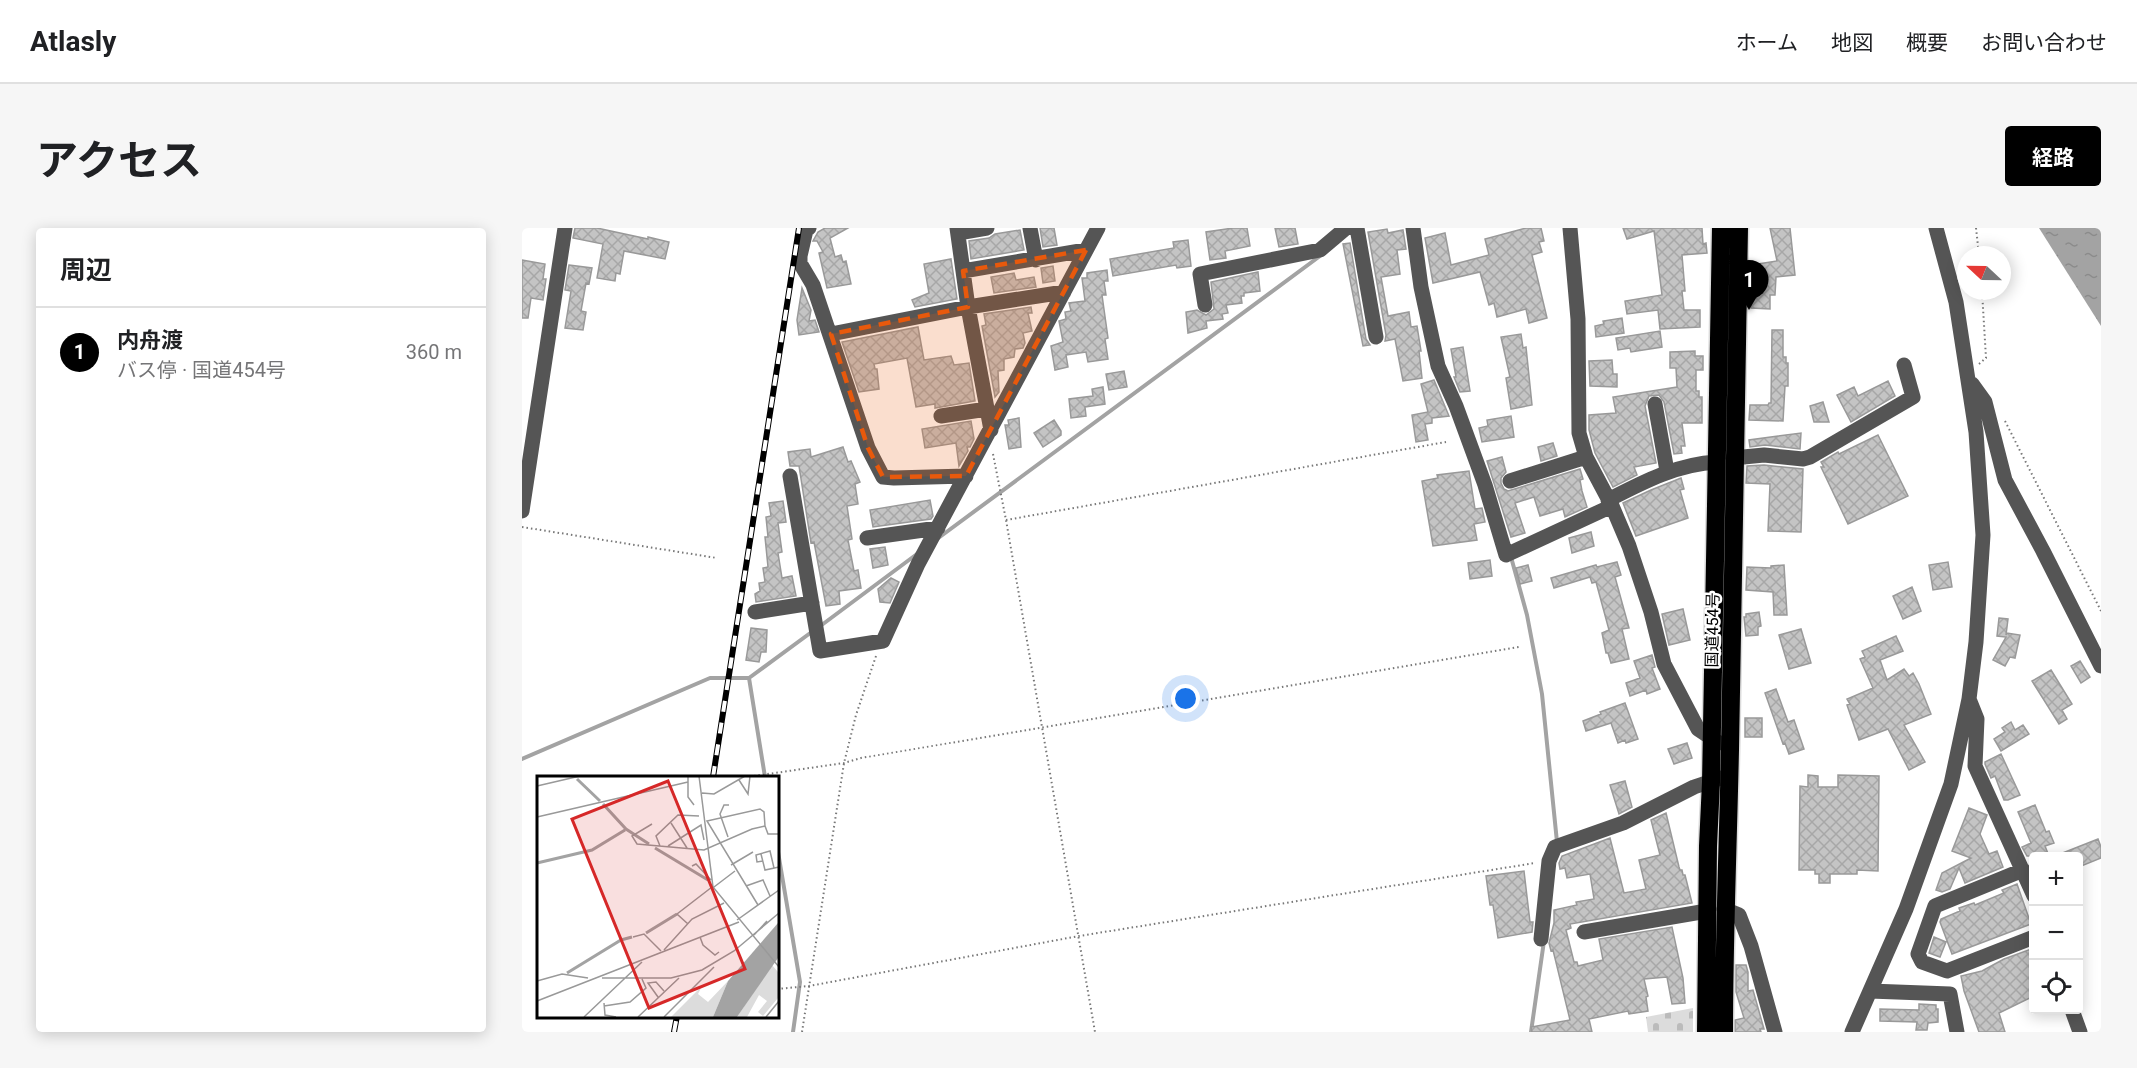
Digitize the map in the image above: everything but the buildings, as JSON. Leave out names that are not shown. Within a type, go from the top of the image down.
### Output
[{"type":"highway","name":"国道454号","points":[[1706,1032],[1730,749],[1721,228]]},
{"type":"highway","name":"国道454号","points":[[1724,1032],[1716,910],[1711,738],[1739,228]]},
{"type":"street","points":[[522,512],[565,228]]},
{"type":"street","points":[[809,228],[806,230],[801,263],[813,285],[831,334],[868,448],[883,477],[966,476]]},
{"type":"street","points":[[987,228],[957,230],[968,307],[991,430]]},
{"type":"street","points":[[1030,228],[1036,260]]},
{"type":"street","points":[[790,476],[820,651],[883,641],[918,564],[1098,228]]},
{"type":"street","points":[[1205,305],[1200,274],[1320,250],[1346,228]]},
{"type":"street","points":[[1357,228],[1376,337]]},
{"type":"street","points":[[1413,228],[1421,287],[1438,366],[1456,406],[1485,485],[1506,555],[1610,503],[1667,471],[1701,463],[1764,455],[1803,459],[1810,457],[1913,397],[1904,365]]},
{"type":"street","points":[[1570,228],[1578,319],[1579,433],[1586,457],[1629,546],[1651,612],[1664,664],[1698,729],[1730,749]]},
{"type":"street","points":[[1852,1032],[1906,909],[1951,784],[1969,699],[1976,642],[1983,535],[1976,432],[1956,302],[1936,228]]},
{"type":"street","points":[[963,271],[1086,250]]},
{"type":"street","points":[[831,334],[968,307],[1064,292]]},
{"type":"street","points":[[1968,376],[1985,402],[2005,480],[2101,666]]},
{"type":"street","points":[[1655,404],[1667,471]]},
{"type":"street","points":[[941,416],[987,409]]},
{"type":"street","points":[[1510,481],[1586,457]]},
{"type":"street","points":[[867,538],[938,528]]},
{"type":"street","points":[[755,612],[812,603]]},
{"type":"street","points":[[1969,699],[1977,719],[1975,766],[2029,884]]},
{"type":"street","points":[[1541,939],[1549,861],[1555,847],[1623,823],[1694,787],[1729,775]]},
{"type":"street","points":[[2023,870],[1935,906],[1918,954],[1922,962],[1947,971],[2029,939]]},
{"type":"street","points":[[1584,932],[1716,910],[1739,915],[1751,946],[1775,1032]]},
{"type":"street","points":[[1947,971],[1957,1032]]},
{"type":"street","points":[[1870,991],[1950,994]]},
{"type":"street","points":[[2073,1014],[2080,1032]]},
{"type":"path","points":[[1976,228],[1978,246]]},
{"type":"path","points":[[1968,376],[1986,358],[1983,300]]},
{"type":"path","points":[[2005,419],[2101,611]]},
{"type":"path","points":[[991,430],[994,462],[1095,1032]]},
{"type":"path","points":[[1006,520],[1446,442]]},
{"type":"path","points":[[522,527],[717,558]]},
{"type":"path","points":[[802,1032],[844,763],[865,684],[883,641]]},
{"type":"path","points":[[754,776],[844,763],[861,758],[1519,647]]},
{"type":"path","points":[[778,989],[809,986],[1078,936],[1549,861]]},
{"type":"highlighted area","points":[[1086,250],[966,476],[883,477],[868,448],[831,334],[968,307],[963,271]]},
{"type":"green space","points":[[1693,1008],[1693,1032],[1648,1032],[1646,1017]]},
{"type":"water","points":[[2039,228],[2101,228],[2101,326]]},
{"type":"waterway","points":[[937,539],[1320,256]]},
{"type":"waterway","points":[[819,627],[917,554]]},
{"type":"waterway","points":[[1511,557],[1527,615],[1542,694],[1557,842]]},
{"type":"waterway","points":[[522,759],[710,678],[749,678],[813,631]]},
{"type":"waterway","points":[[749,678],[765,776]]},
{"type":"waterway","points":[[778,852],[800,982],[793,1032]]},
{"type":"waterway","points":[[1531,1032],[1544,941]]},
{"type":"railway","points":[[713,776],[799,228]]},
{"type":"railway","points":[[674,1032],[677,1017]]},
{"type":"place","name":"内舟渡","points":[[1749,310]]}]
